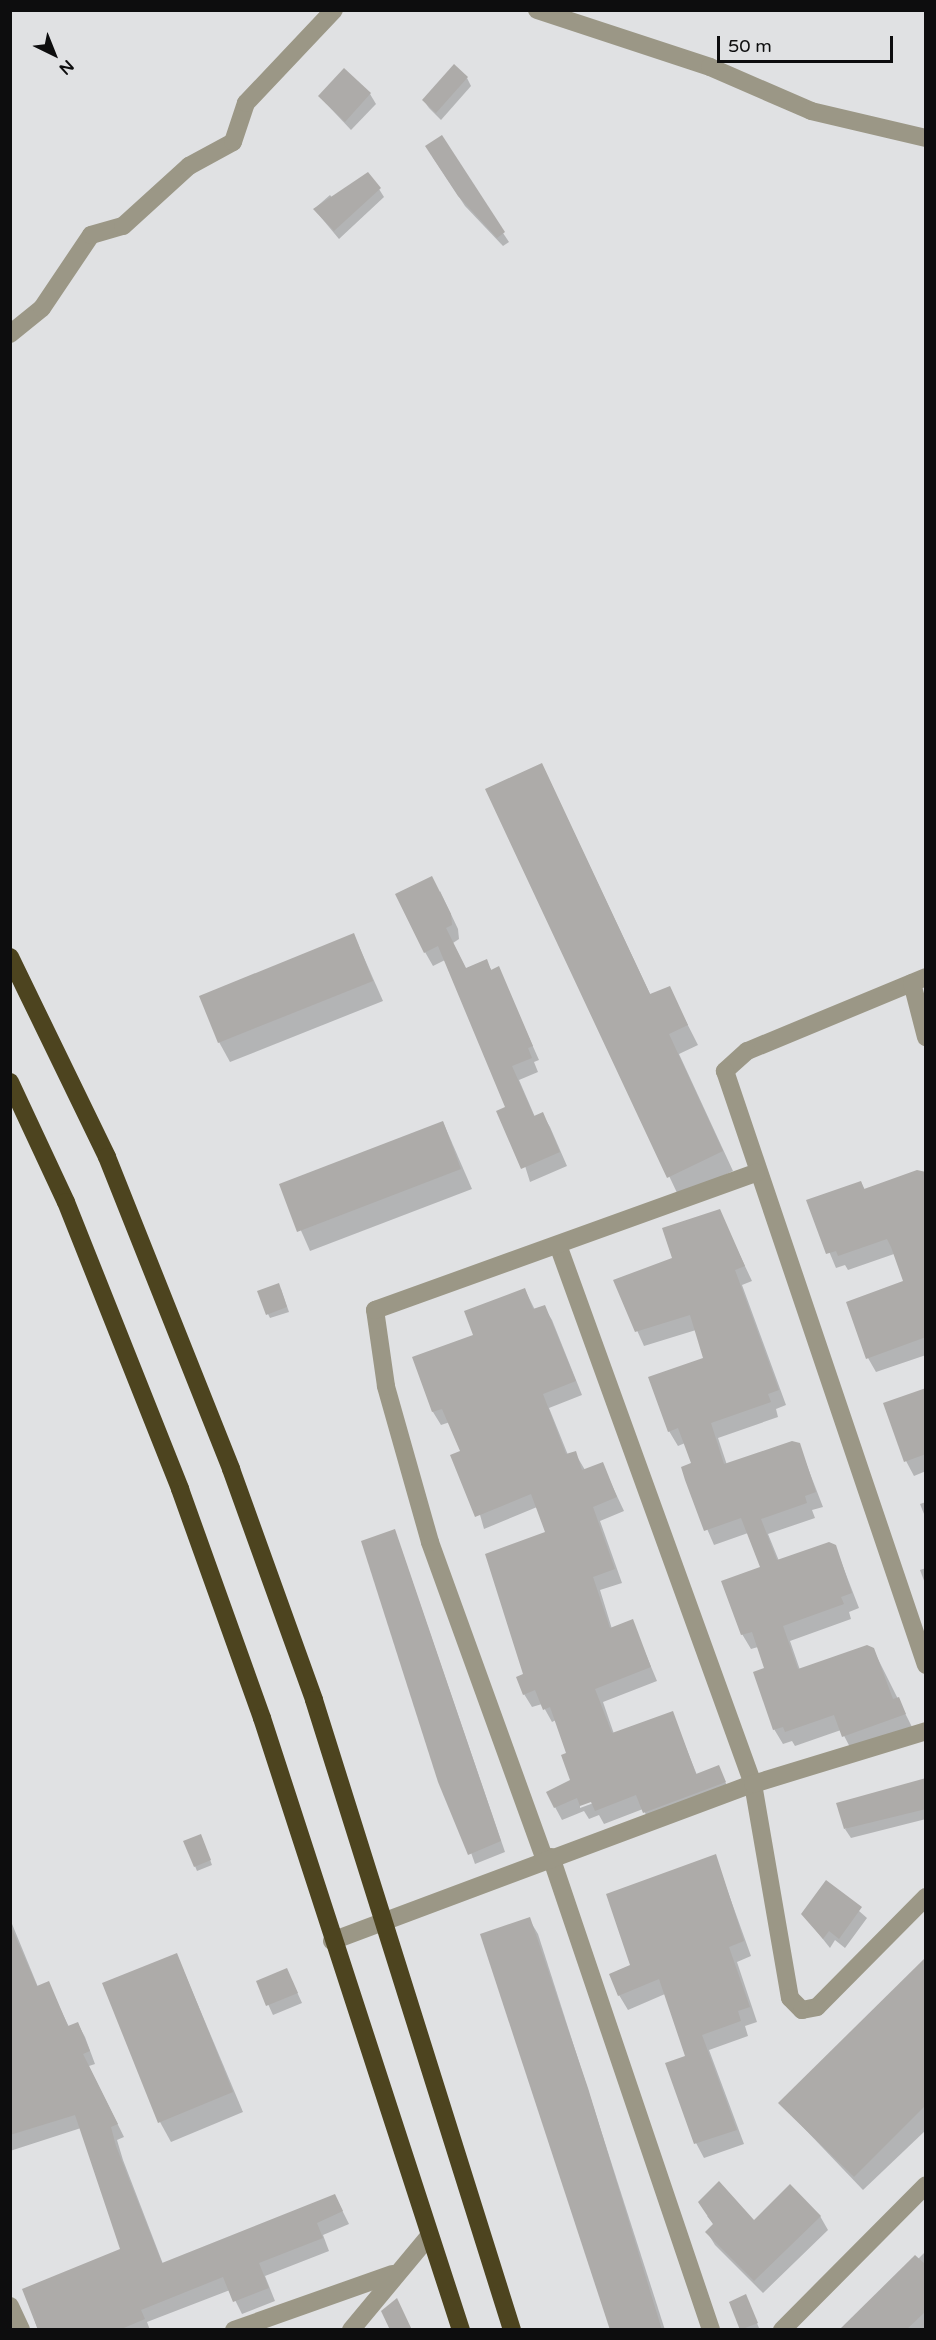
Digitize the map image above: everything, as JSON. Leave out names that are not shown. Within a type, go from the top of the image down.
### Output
[{"type":"highway","points":[[10,957],[107,1157],[231,1469],[314,1700],[512,2330]]},
{"type":"highway","points":[[10,1082],[66,1202],[180,1489],[262,1718],[332,1941],[461,2330]]},
{"type":"street","points":[[10,334],[42,308],[91,235],[123,226],[189,166],[233,142],[246,103],[334,10]]},
{"type":"street","points":[[537,10],[710,67],[811,111],[926,138]]},
{"type":"street","points":[[926,1036],[919,980],[734,1060],[726,1071],[756,1173],[926,1665]]},
{"type":"street","points":[[711,2330],[548,1858],[430,1542],[373,1321],[380,1307],[756,1173]]},
{"type":"street","points":[[558,1245],[753,1784],[787,1989],[802,2010],[817,2007],[926,1897]]},
{"type":"street","points":[[332,1941],[382,1918],[753,1784],[926,1731]]},
{"type":"street","points":[[782,2330],[926,2185]]},
{"type":"street","points":[[351,2330],[392,2274],[429,2236]]},
{"type":"street","points":[[234,2330],[392,2274]]},
{"type":"street","points":[[10,2306],[21,2330]]},
{"type":"building","points":[[454,64],[468,77],[436,113],[422,100]]},
{"type":"building","points":[[344,68],[371,93],[345,122],[318,96]]},
{"type":"building","points":[[442,135],[505,232],[497,238],[458,196],[425,146]]},
{"type":"building","points":[[368,172],[381,188],[334,231],[313,209]]},
{"type":"building","points":[[542,763],[650,994],[670,986],[688,1025],[669,1034],[723,1151],[667,1178],[485,789]]},
{"type":"building","points":[[432,876],[451,914],[452,925],[446,928],[466,968],[487,959],[491,970],[499,966],[533,1046],[528,1048],[532,1058],[512,1066],[534,1116],[543,1112],[560,1152],[521,1169],[496,1111],[505,1107],[438,946],[424,953],[395,894]]},
{"type":"building","points":[[354,933],[373,981],[218,1043],[199,996]]},
{"type":"building","points":[[443,1121],[461,1169],[297,1232],[279,1184]]},
{"type":"building","points":[[917,1170],[926,1172],[926,1337],[866,1359],[846,1302],[903,1281],[891,1247],[887,1239],[838,1256],[836,1251],[826,1254],[806,1200],[861,1181],[864,1189]]},
{"type":"building","points":[[720,1209],[745,1266],[735,1270],[779,1390],[768,1394],[771,1402],[711,1423],[724,1464],[792,1441],[800,1443],[816,1492],[805,1496],[807,1503],[761,1519],[777,1560],[829,1542],[836,1545],[852,1593],[841,1597],[844,1604],[783,1626],[798,1669],[867,1645],[874,1648],[893,1699],[899,1697],[906,1714],[842,1737],[834,1715],[785,1732],[783,1727],[773,1730],[753,1672],[764,1668],[752,1632],[741,1635],[721,1581],[760,1567],[741,1518],[704,1531],[681,1467],[691,1463],[678,1428],[668,1432],[648,1377],[703,1358],[690,1315],[635,1332],[613,1280],[672,1258],[662,1228]]},
{"type":"building","points":[[279,1283],[287,1307],[266,1315],[257,1291]]},
{"type":"building","points":[[525,1288],[533,1309],[545,1305],[576,1381],[543,1394],[566,1454],[576,1451],[582,1470],[603,1462],[617,1497],[593,1507],[615,1569],[593,1577],[610,1628],[633,1619],[651,1667],[595,1689],[612,1733],[673,1711],[696,1774],[719,1765],[726,1782],[643,1813],[636,1795],[595,1811],[591,1802],[580,1806],[577,1798],[554,1808],[546,1792],[570,1780],[561,1755],[566,1753],[550,1707],[543,1710],[535,1690],[523,1695],[516,1677],[523,1674],[485,1554],[545,1532],[531,1494],[475,1517],[450,1455],[460,1451],[442,1409],[432,1412],[412,1357],[473,1335],[464,1311]]},
{"type":"building","points":[[926,1388],[926,1454],[904,1462],[883,1403]]},
{"type":"building","points":[[395,1529],[501,1841],[468,1855],[438,1782],[361,1541]]},
{"type":"building","points":[[926,1778],[926,1809],[844,1829],[836,1803]]},
{"type":"building","points":[[201,1834],[211,1860],[194,1867],[183,1841]]},
{"type":"building","points":[[716,1854],[744,1941],[729,1947],[750,2007],[738,2011],[741,2021],[702,2035],[737,2130],[694,2144],[665,2063],[685,2056],[659,1979],[618,1996],[609,1974],[630,1965],[606,1894]]},
{"type":"building","points":[[826,1880],[862,1907],[839,1939],[829,1931],[823,1939],[801,1914]]},
{"type":"building","points":[[530,1917],[588,2088],[662,2330],[610,2330],[480,1934]]},
{"type":"building","points":[[10,1924],[37,1986],[49,1981],[68,2026],[78,2022],[90,2051],[83,2054],[118,2124],[111,2127],[116,2146],[162,2263],[335,2194],[343,2211],[317,2223],[323,2238],[259,2263],[269,2288],[233,2302],[223,2277],[141,2310],[145,2319],[119,2330],[38,2330],[22,2289],[120,2249],[75,2115],[10,2135]]},
{"type":"building","points":[[177,1953],[233,2092],[158,2123],[102,1983]]},
{"type":"building","points":[[926,1957],[926,2105],[854,2177],[778,2103]]},
{"type":"building","points":[[287,1968],[298,1993],[266,2006],[256,1981]]},
{"type":"building","points":[[719,2181],[754,2220],[790,2184],[821,2216],[754,2281],[705,2232],[713,2224],[698,2202]]},
{"type":"building","points":[[915,2255],[926,2265],[926,2311],[906,2330],[839,2330]]},
{"type":"building","points":[[746,2294],[758,2323],[740,2330],[729,2302]]},
{"type":"building","points":[[397,2298],[412,2330],[390,2330],[381,2311]]}]
